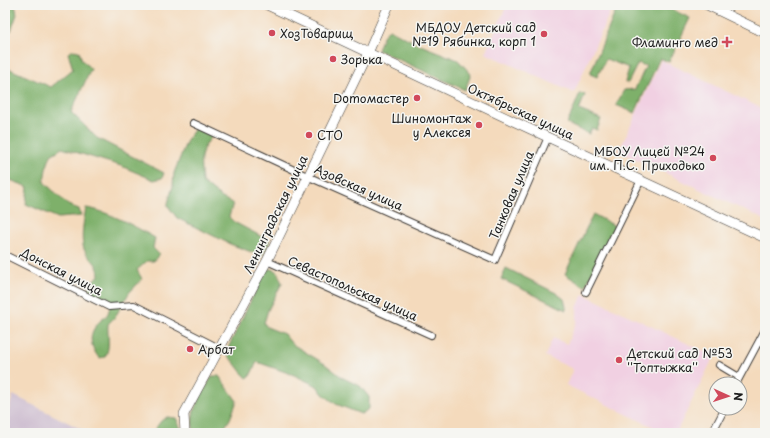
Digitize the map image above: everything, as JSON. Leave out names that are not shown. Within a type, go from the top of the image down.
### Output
[{"type":"main road","name":"Октябрьская улица","points":[[267,5],[765,238]]},
{"type":"main road","name":"Ленинградская улица","points":[[184,433],[184,414],[266,261],[368,53],[389,5]]},
{"type":"main road","points":[[707,5],[765,33]]},
{"type":"street","name":"Азовская улица","points":[[193,123],[495,260]]},
{"type":"street","name":"Танковая улица","points":[[495,260],[548,137]]},
{"type":"street","points":[[586,292],[640,180]]},
{"type":"street","name":"Донская улица","points":[[5,254],[109,307],[134,305],[219,348]]},
{"type":"street","name":"Севастопольская улица","points":[[266,261],[431,335]]},
{"type":"street","points":[[741,376],[765,330]]},
{"type":"street","points":[[719,365],[738,376]]},
{"type":"street","points":[[712,433],[720,416]]},
{"type":"shaded area","points":[[507,5],[613,5],[574,93],[485,53]]},
{"type":"shaded area","points":[[661,60],[765,110],[765,220],[619,151]]},
{"type":"shaded area","points":[[583,294],[714,356],[676,433],[666,433],[566,385],[573,369],[545,356],[553,338],[567,344],[577,321],[577,308]]},
{"type":"shaded area","points":[[13,395],[89,433],[5,433],[5,423]]},
{"type":"green space","points":[[5,5],[15,5],[17,14],[11,31],[5,28]]},
{"type":"green space","points":[[618,5],[662,5],[690,18],[669,62],[660,58],[635,113],[616,105],[624,90],[635,89],[646,66],[638,63],[628,83],[625,82],[629,68],[606,59],[597,77],[590,74]]},
{"type":"green space","points":[[389,29],[418,44],[458,60],[471,74],[465,90],[378,50],[383,36]]},
{"type":"green space","points":[[73,50],[79,51],[82,60],[91,69],[71,112],[97,138],[164,173],[162,178],[154,180],[121,166],[62,148],[51,155],[46,169],[44,182],[68,205],[79,209],[81,216],[58,218],[26,204],[28,187],[5,178],[5,67],[51,87],[73,69],[68,53]]},
{"type":"green space","points":[[580,93],[585,95],[579,110],[601,119],[597,130],[592,128],[589,134],[567,124]]},
{"type":"green space","points":[[196,127],[214,134],[205,146],[201,156],[202,182],[222,198],[233,203],[229,217],[234,222],[270,241],[262,256],[230,244],[177,218],[168,206],[173,186],[174,173],[187,140]]},
{"type":"green space","points":[[86,208],[103,212],[155,238],[153,248],[159,254],[154,261],[147,261],[137,270],[142,279],[129,293],[115,317],[108,324],[107,353],[105,357],[99,358],[93,348],[91,339],[93,330],[107,315],[111,302],[94,294],[89,288],[92,281],[99,276],[99,271],[86,253],[83,245],[82,240]]},
{"type":"green space","points":[[593,214],[615,226],[585,287],[565,274]]},
{"type":"green space","points":[[506,268],[556,293],[564,299],[566,310],[501,279]]},
{"type":"green space","points":[[266,269],[277,271],[282,283],[268,310],[264,323],[267,327],[284,334],[292,344],[325,364],[343,378],[360,386],[369,397],[369,409],[361,414],[336,404],[323,394],[317,386],[294,375],[257,362],[250,376],[247,378],[227,355],[229,346]]},
{"type":"green space","points":[[212,376],[219,376],[237,401],[230,419],[221,433],[195,433],[193,426],[194,411],[200,396]]},
{"type":"green space","points":[[167,417],[176,418],[183,433],[152,433],[161,421]]},
{"type":"place","name":"ХозТоварищ","points":[[272,33]]},
{"type":"place","name":"МБДОУ Детский сад №19 Рябинка, корп 1","points":[[544,34]]},
{"type":"place","name":"Фламинго мед","points":[[727,42]]},
{"type":"place","name":"Зорька","points":[[333,59]]},
{"type":"place","name":"Domoмастер","points":[[417,98]]},
{"type":"place","name":"Шиномонтаж у Алексея","points":[[479,125]]},
{"type":"place","name":"СТО","points":[[309,135]]},
{"type":"place","name":"МБОУ Лицей №24 им. П.С. Приходько","points":[[713,158]]},
{"type":"place","name":"Арбат","points":[[190,349]]},
{"type":"place","name":"Детский сад №53 ''Топтыжка''","points":[[619,360]]}]
